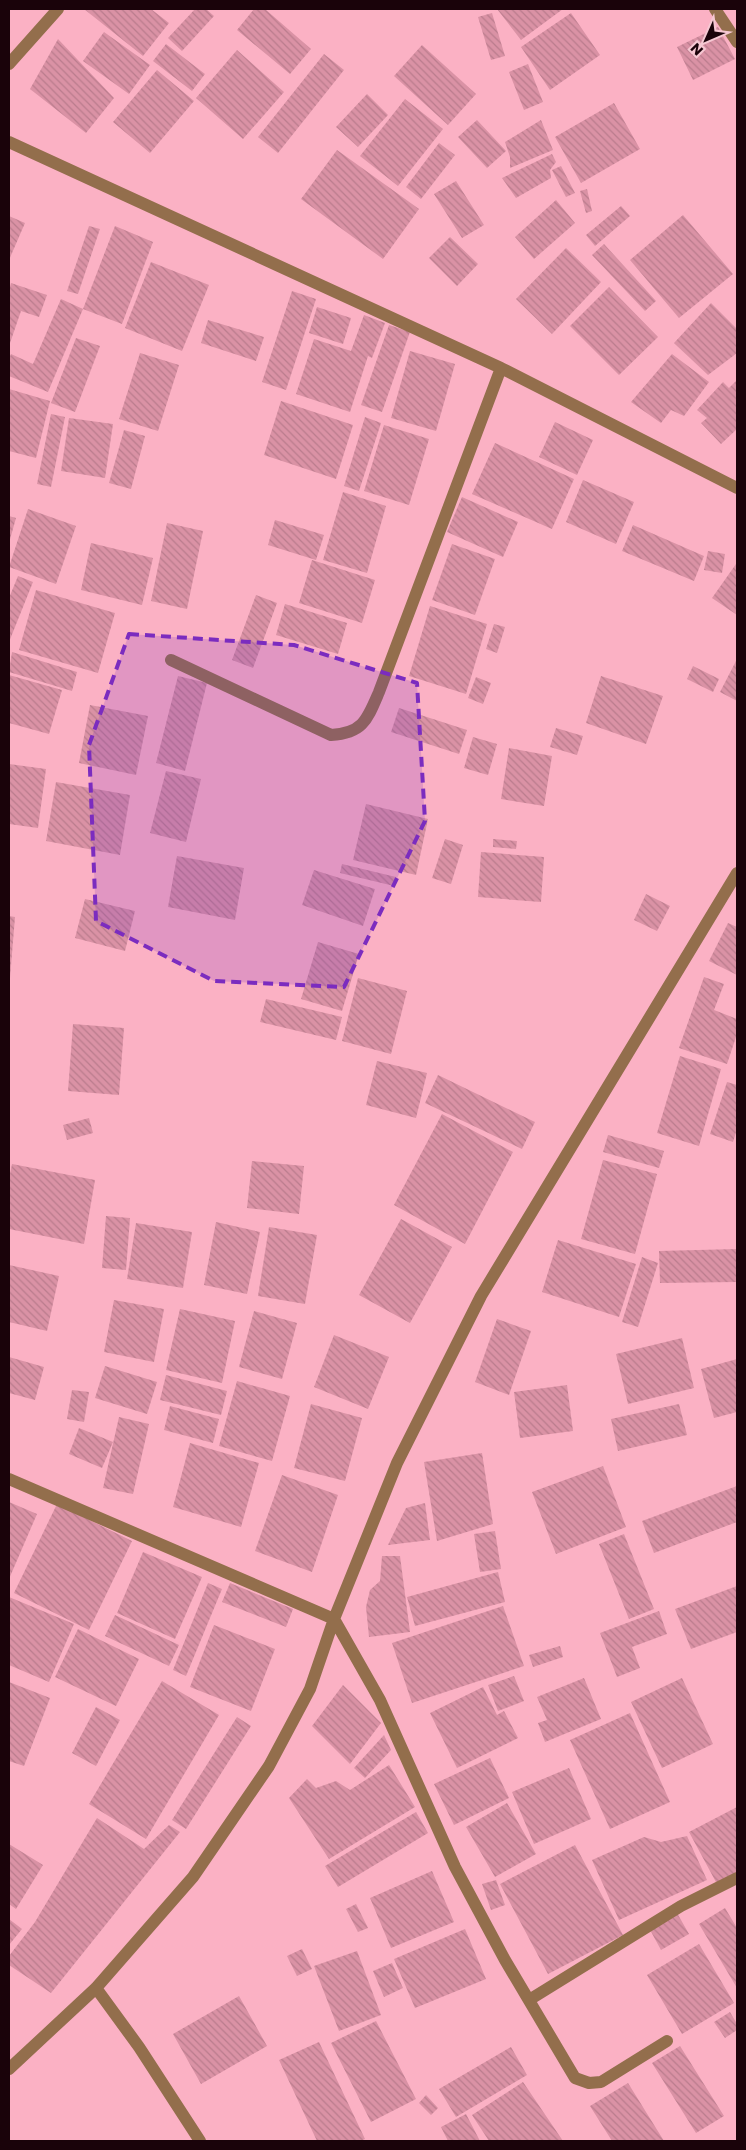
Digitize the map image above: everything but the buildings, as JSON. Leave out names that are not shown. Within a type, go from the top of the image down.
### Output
[{"type":"street","points":[[9,64],[58,9]]},
{"type":"street","points":[[715,9],[737,42]]},
{"type":"street","points":[[9,142],[500,368],[737,488]]},
{"type":"street","points":[[171,660],[331,735],[350,734],[368,718],[379,692],[500,368]]},
{"type":"street","points":[[9,2070],[96,1988],[193,1877],[270,1766],[310,1689],[334,1619],[397,1463],[481,1296],[737,874]]},
{"type":"street","points":[[9,1479],[334,1619],[380,1700],[455,1867],[505,1960],[570,2072],[575,2078],[589,2083],[601,2082],[667,2041]]},
{"type":"street","points":[[529,2000],[681,1906],[737,1878]]},
{"type":"street","points":[[96,1988],[138,2047],[200,2141]]},
{"type":"highlighted area","points":[[129,634],[294,645],[417,683],[425,821],[344,987],[214,981],[96,921],[89,745]]}]
